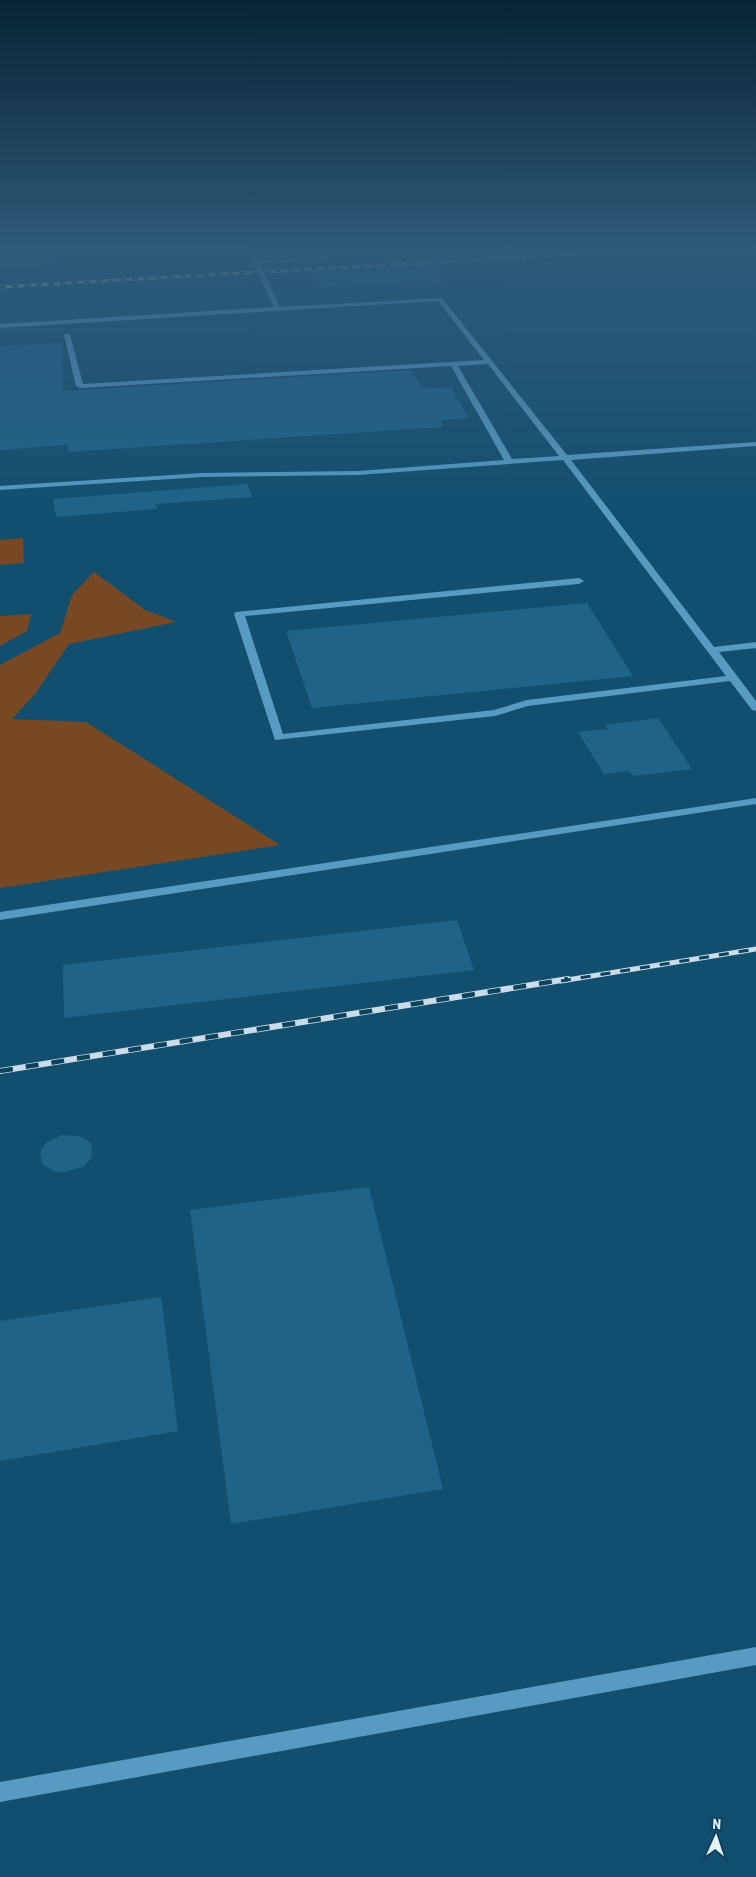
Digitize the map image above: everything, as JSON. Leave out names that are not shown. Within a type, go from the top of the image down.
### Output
[{"type":"lane","points":[[67,336],[80,386],[213,380],[489,362]]},
{"type":"lane","points":[[468,336],[566,459],[756,708]]},
{"type":"lane","points":[[452,364],[510,463]]},
{"type":"lane","points":[[0,488],[202,475],[358,473],[756,444]]},
{"type":"lane","points":[[579,581],[239,614],[279,738],[495,713],[527,702],[733,678]]},
{"type":"lane","points":[[712,650],[756,645]]},
{"type":"lane","points":[[0,916],[756,801]]},
{"type":"lane","points":[[0,1792],[756,1656]]},
{"type":"shaded area","points":[[0,336],[756,336],[756,1877],[0,1877]]},
{"type":"shaded area","points":[[23,538],[24,563],[0,565],[0,540]]},
{"type":"shaded area","points":[[94,572],[145,610],[176,622],[69,644],[35,694],[12,719],[86,722],[280,845],[0,888],[0,665],[60,633],[72,595]]},
{"type":"shaded area","points":[[31,614],[27,631],[0,646],[0,616]]},
{"type":"building","points":[[62,343],[63,391],[411,370],[423,389],[451,387],[468,418],[441,420],[443,427],[68,452],[68,445],[0,450],[0,346]]},
{"type":"building","points":[[247,484],[253,497],[156,504],[157,509],[56,517],[53,499]]},
{"type":"building","points":[[587,603],[633,676],[312,708],[286,631]]},
{"type":"building","points":[[658,718],[692,769],[634,776],[628,771],[604,774],[578,732],[608,729],[605,725]]},
{"type":"building","points":[[457,920],[474,970],[64,1018],[63,965]]},
{"type":"building","points":[[62,1135],[79,1136],[91,1143],[92,1156],[82,1167],[65,1172],[57,1172],[43,1165],[40,1154],[42,1148],[47,1142]]},
{"type":"building","points":[[369,1187],[443,1489],[231,1524],[190,1210]]},
{"type":"building","points":[[161,1297],[178,1431],[0,1461],[0,1321]]},
{"type":"railway","points":[[561,981],[756,949]]},
{"type":"railway","points":[[0,1071],[568,979]]}]
